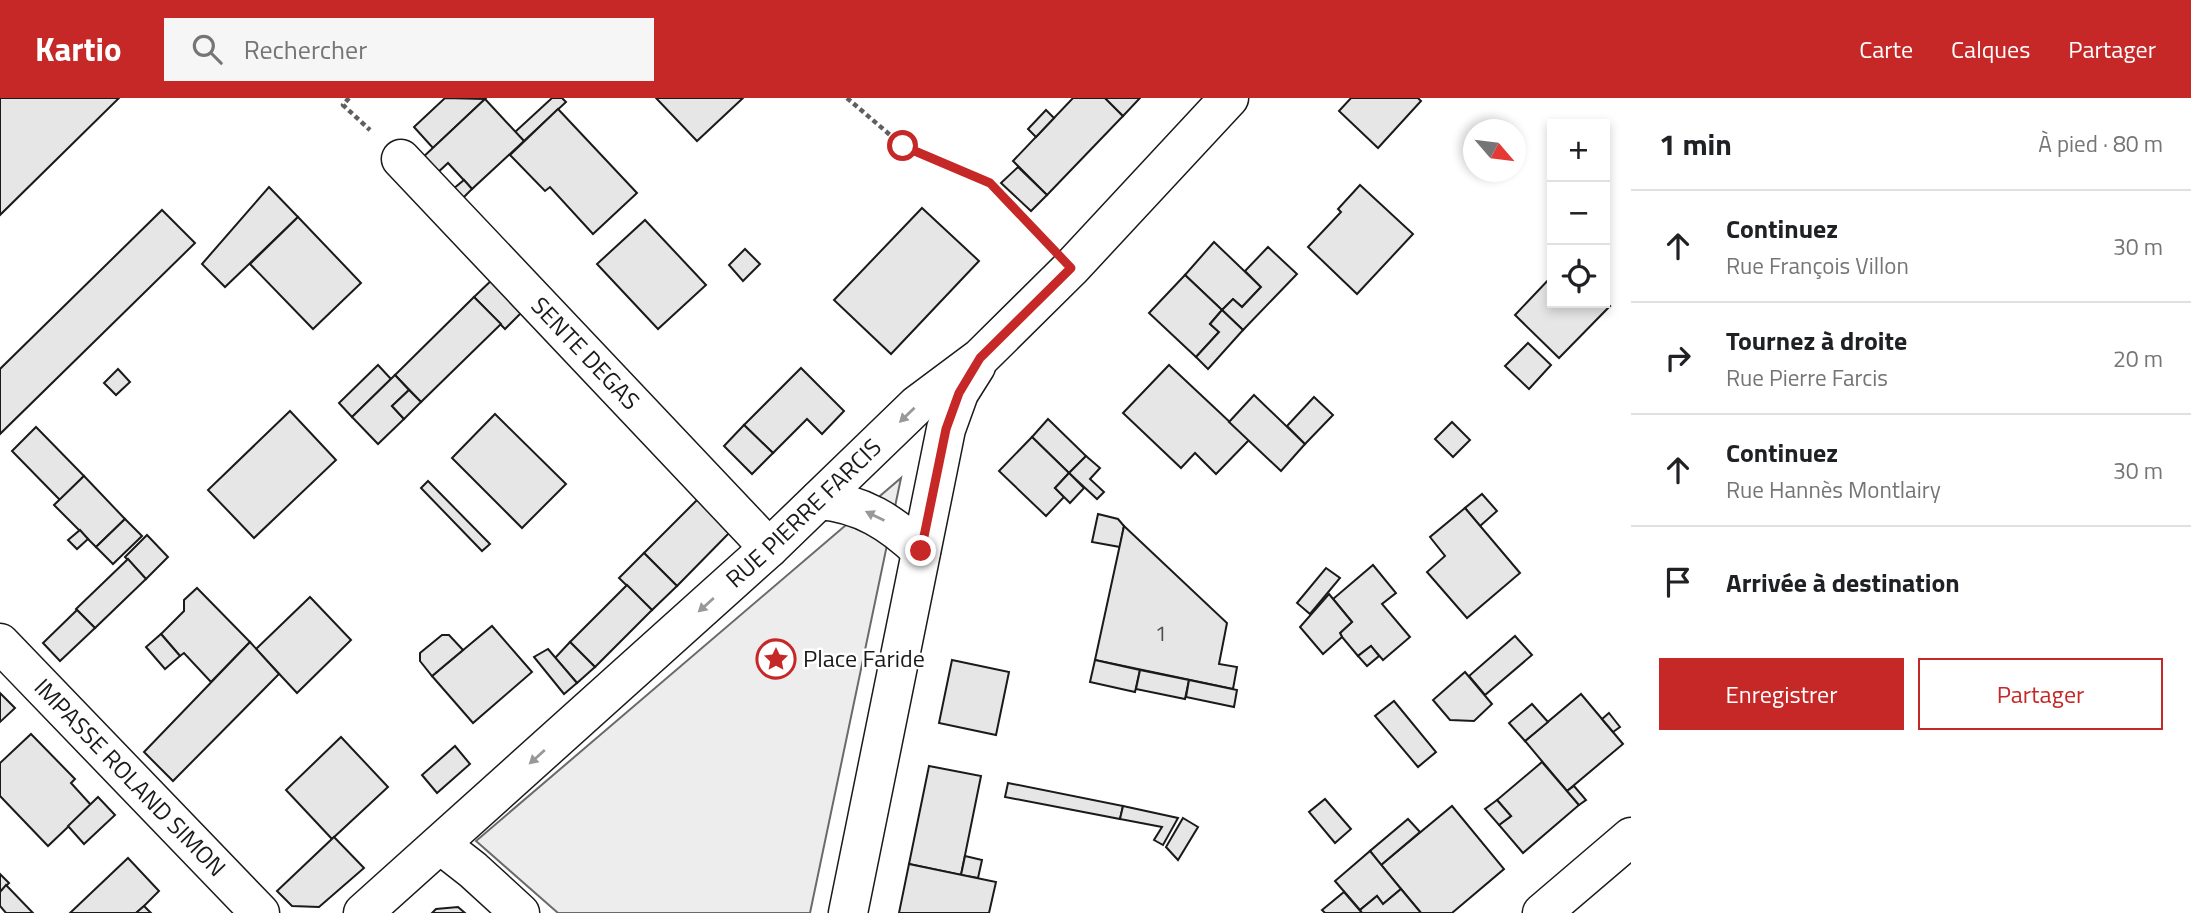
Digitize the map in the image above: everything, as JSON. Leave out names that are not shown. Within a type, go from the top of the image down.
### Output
[{"type":"street","name":"RUE PIERRE FARCIS","points":[[363,913],[769,548],[917,405],[980,358],[1071,268],[1229,98]]},
{"type":"street","name":"SENTE DEGAS","points":[[401,159],[769,548]]},
{"type":"street","points":[[848,913],[946,429],[959,393],[980,358]]},
{"type":"street","points":[[819,500],[849,505],[872,514],[896,528],[921,551]]},
{"type":"street","name":"IMPASSE ROLAND SIMON","points":[[0,643],[260,913]]},
{"type":"street","points":[[1542,913],[1631,837]]},
{"type":"street","points":[[441,845],[520,913]]},
{"type":"path","points":[[847,98],[903,146],[990,183],[1071,268]]},
{"type":"shaded area","name":"Place Faride","points":[[901,478],[810,913],[558,913],[476,841]]},
{"type":"building","points":[[0,98],[119,98],[0,215]]},
{"type":"building","points":[[445,98],[485,99],[433,148],[414,127]]},
{"type":"building","points":[[552,98],[562,98],[566,102],[524,141],[515,132]]},
{"type":"building","points":[[656,98],[743,98],[697,141]]},
{"type":"building","points":[[1073,98],[1105,98],[1123,116],[1047,195],[1013,161]]},
{"type":"building","points":[[1105,98],[1140,98],[1123,116]]},
{"type":"building","points":[[1351,98],[1418,98],[1421,101],[1378,148],[1339,111]]},
{"type":"building","points":[[485,99],[524,141],[472,189],[448,163],[435,175],[420,160]]},
{"type":"building","points":[[558,109],[637,193],[593,234],[550,187],[545,191],[510,155]]},
{"type":"building","points":[[1046,110],[1054,118],[1036,137],[1028,129]]},
{"type":"building","points":[[1018,167],[1047,195],[1031,211],[1001,183]]},
{"type":"building","points":[[464,180],[472,189],[462,199],[453,189]]},
{"type":"building","points":[[1360,185],[1413,234],[1357,294],[1308,247],[1341,212],[1338,209]]},
{"type":"building","points":[[269,187],[298,217],[225,287],[202,264]]},
{"type":"building","points":[[922,208],[979,261],[891,354],[834,300]]},
{"type":"building","points":[[162,210],[195,243],[0,434],[0,369]]},
{"type":"building","points":[[298,217],[361,283],[313,329],[250,264]]},
{"type":"building","points":[[645,220],[706,285],[658,329],[597,264]]},
{"type":"building","points":[[1214,242],[1261,287],[1242,307],[1233,299],[1222,310],[1185,275]]},
{"type":"building","points":[[1268,247],[1297,274],[1243,330],[1222,310],[1233,299],[1242,307],[1261,287],[1245,271]]},
{"type":"building","points":[[745,249],[760,264],[743,281],[729,265]]},
{"type":"building","points":[[1185,275],[1222,310],[1210,324],[1219,332],[1196,357],[1149,313]]},
{"type":"building","points":[[496,276],[527,307],[505,329],[474,297]]},
{"type":"building","points":[[1547,281],[1547,308],[1608,308],[1559,358],[1515,315]]},
{"type":"building","points":[[474,297],[501,324],[421,402],[395,375]]},
{"type":"building","points":[[1222,310],[1243,330],[1208,369],[1196,357],[1219,332],[1210,324]]},
{"type":"building","points":[[1528,343],[1551,365],[1529,389],[1505,366]]},
{"type":"building","points":[[378,365],[391,379],[352,417],[339,403]]},
{"type":"building","points":[[1169,365],[1249,440],[1216,474],[1195,453],[1181,468],[1123,413]]},
{"type":"building","points":[[801,368],[844,411],[822,434],[807,419],[773,453],[744,425]]},
{"type":"building","points":[[118,369],[130,382],[116,395],[104,383]]},
{"type":"building","points":[[395,375],[409,390],[392,406],[404,419],[378,444],[352,417]]},
{"type":"building","points":[[409,390],[421,402],[404,419],[392,406]]},
{"type":"building","points":[[1254,395],[1305,444],[1281,471],[1229,422]]},
{"type":"building","points":[[1314,397],[1333,415],[1305,444],[1287,426]]},
{"type":"building","points":[[290,411],[336,460],[254,538],[208,490]]},
{"type":"building","points":[[495,414],[566,484],[522,528],[452,458]]},
{"type":"building","points":[[1048,419],[1086,456],[1069,473],[1032,437]]},
{"type":"building","points":[[1452,422],[1470,440],[1453,457],[1435,439]]},
{"type":"building","points":[[744,425],[773,453],[752,474],[724,446]]},
{"type":"building","points":[[36,427],[84,476],[60,500],[12,451]]},
{"type":"building","points":[[1032,437],[1069,473],[1055,488],[1064,497],[1046,516],[999,471]]},
{"type":"building","points":[[1086,456],[1100,468],[1090,479],[1104,492],[1097,499],[1069,473]]},
{"type":"building","points":[[1069,473],[1084,488],[1070,503],[1055,488]]},
{"type":"building","points":[[84,476],[125,519],[96,547],[54,505]]},
{"type":"building","points":[[428,481],[490,544],[482,551],[421,488]]},
{"type":"building","points":[[704,493],[736,526],[677,586],[644,553]]},
{"type":"building","points":[[1482,494],[1497,511],[1480,526],[1465,508]]},
{"type":"building","points":[[1465,508],[1520,573],[1467,618],[1427,572],[1445,556],[1430,537]]},
{"type":"building","points":[[1098,514],[1118,519],[1124,526],[1120,547],[1092,542]]},
{"type":"building","points":[[125,519],[142,536],[113,564],[96,547]]},
{"type":"building","points":[[1124,526],[1227,623],[1219,664],[1237,667],[1233,689],[1095,660]]},
{"type":"building","points":[[80,530],[88,539],[77,549],[68,540]]},
{"type":"building","points":[[147,535],[168,557],[146,579],[125,557]]},
{"type":"building","points":[[644,553],[677,586],[652,610],[619,578]]},
{"type":"building","points":[[128,559],[146,579],[95,628],[76,609]]},
{"type":"building","points":[[1373,565],[1396,593],[1382,604],[1410,637],[1383,660],[1371,646],[1358,656],[1342,637],[1340,633],[1352,622],[1333,599]]},
{"type":"building","points":[[1326,568],[1340,578],[1310,614],[1297,603]]},
{"type":"building","points":[[627,585],[652,610],[595,667],[570,642]]},
{"type":"building","points":[[197,588],[250,642],[211,682],[184,653],[180,656],[161,634],[184,611],[184,600]]},
{"type":"building","points":[[1329,594],[1352,622],[1340,633],[1342,637],[1323,654],[1300,627]]},
{"type":"building","points":[[310,597],[351,640],[297,693],[256,649]]},
{"type":"building","points":[[77,610],[95,628],[60,661],[43,643]]},
{"type":"building","points":[[492,626],[532,672],[473,723],[432,676]]},
{"type":"building","points":[[161,634],[180,656],[165,669],[146,647]]},
{"type":"building","points":[[442,635],[449,635],[463,650],[432,676],[420,661],[420,653]]},
{"type":"building","points":[[1515,636],[1532,655],[1485,695],[1469,676]]},
{"type":"building","points":[[250,642],[279,674],[173,781],[144,752]]},
{"type":"building","points":[[570,642],[595,667],[577,683],[555,658]]},
{"type":"building","points":[[1371,646],[1379,656],[1367,666],[1358,656]]},
{"type":"building","points":[[548,649],[577,683],[564,694],[534,657]]},
{"type":"building","points":[[952,660],[1009,672],[996,735],[939,723]]},
{"type":"building","points":[[1095,660],[1140,670],[1135,692],[1090,682]]},
{"type":"building","points":[[1140,670],[1189,680],[1185,699],[1136,689]]},
{"type":"building","points":[[1465,672],[1492,704],[1474,721],[1450,720],[1433,700]]},
{"type":"building","points":[[1189,680],[1237,690],[1234,707],[1186,697]]},
{"type":"building","points":[[0,693],[15,708],[0,722]]},
{"type":"building","points":[[1581,694],[1623,744],[1567,791],[1525,741]]},
{"type":"building","points":[[1394,701],[1436,752],[1418,767],[1375,716]]},
{"type":"building","points":[[1532,704],[1548,722],[1525,741],[1509,723]]},
{"type":"building","points":[[1609,713],[1620,727],[1613,732],[1602,719]]},
{"type":"building","points":[[31,734],[75,779],[71,783],[91,805],[48,846],[0,796],[0,763]]},
{"type":"building","points":[[341,737],[388,787],[332,839],[286,790]]},
{"type":"building","points":[[455,746],[470,764],[437,793],[422,775]]},
{"type":"building","points":[[1542,762],[1579,805],[1523,853],[1499,825],[1511,816],[1497,800]]},
{"type":"building","points":[[929,766],[981,776],[961,875],[909,864]]},
{"type":"building","points":[[1008,783],[1123,806],[1120,819],[1005,797]]},
{"type":"building","points":[[1574,786],[1586,800],[1579,805],[1567,791]]},
{"type":"building","points":[[98,797],[115,815],[84,844],[68,826]]},
{"type":"building","points":[[1325,799],[1351,829],[1335,843],[1309,812]]},
{"type":"building","points":[[1497,800],[1511,816],[1499,825],[1485,809]]},
{"type":"building","points":[[1123,806],[1178,818],[1163,845],[1154,840],[1162,827],[1120,819]]},
{"type":"building","points":[[1452,806],[1504,869],[1452,913],[1421,913],[1381,865]]},
{"type":"building","points":[[1183,818],[1198,827],[1178,860],[1166,847]]},
{"type":"building","points":[[1408,819],[1420,832],[1381,865],[1370,851]]},
{"type":"building","points":[[334,837],[364,868],[319,907],[292,906],[277,891]]},
{"type":"building","points":[[1370,851],[1401,889],[1383,904],[1377,896],[1360,910],[1335,881]]},
{"type":"building","points":[[965,856],[982,860],[978,878],[961,875]]},
{"type":"building","points":[[128,858],[159,891],[144,906],[136,913],[70,913]]},
{"type":"building","points":[[909,864],[996,882],[989,913],[899,913]]},
{"type":"building","points":[[0,874],[9,883],[0,892]]},
{"type":"building","points":[[6,885],[33,913],[6,913],[0,906],[0,892]]},
{"type":"building","points":[[1401,889],[1421,913],[1362,913],[1360,910],[1377,896],[1383,904]]},
{"type":"building","points":[[1344,892],[1362,913],[1325,913],[1322,910]]},
{"type":"building","points":[[144,906],[151,913],[136,913]]},
{"type":"building","points":[[458,907],[465,913],[432,913],[436,909]]},
{"type":"place","name":"Place Faride","points":[[776,659]]},
{"type":"route","points":[[903,146],[990,183],[1071,268],[980,358],[959,393],[946,429],[921,551]]}]
